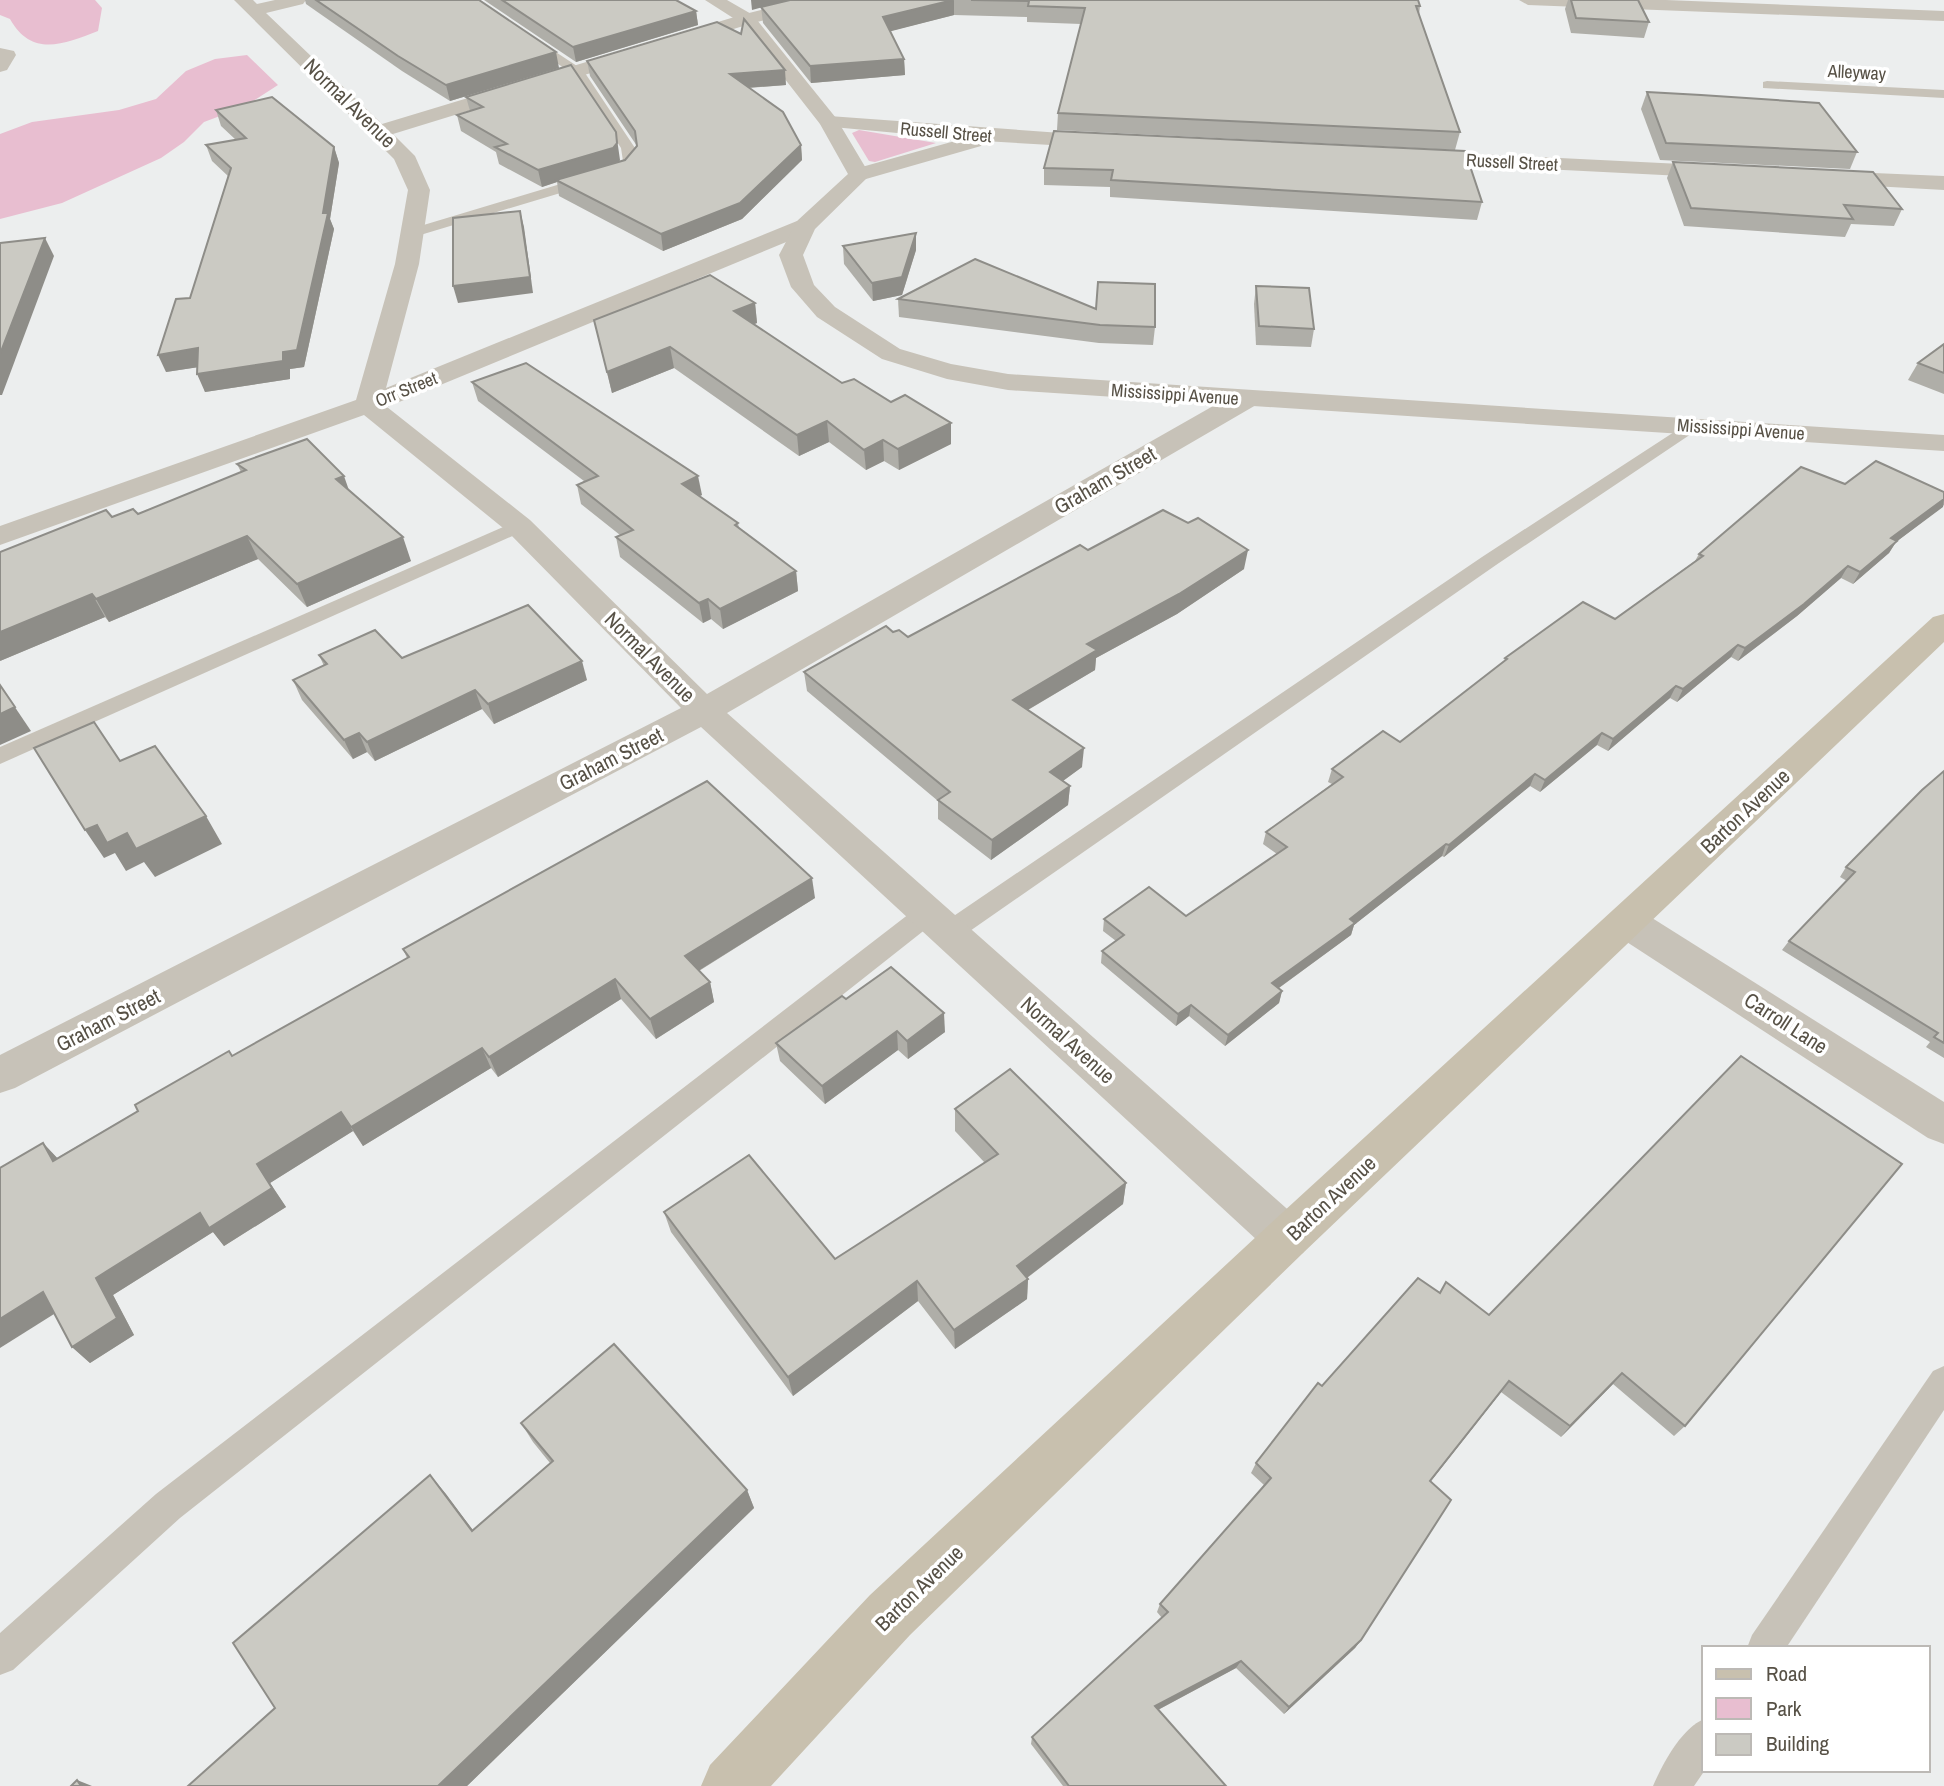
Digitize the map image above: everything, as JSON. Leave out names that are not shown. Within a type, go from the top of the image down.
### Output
[{"type":"main road","name":"Barton Avenue","points":[[731,1786],[890,1615],[1287,1238],[1944,624]]},
{"type":"street","points":[[249,5],[296,0]]},
{"type":"street","points":[[714,0],[747,19],[830,122],[859,175],[979,141],[1015,137]]},
{"type":"street","points":[[380,131],[579,73],[747,19],[821,0]]},
{"type":"street","points":[[1528,0],[1944,16]]},
{"type":"street","name":"Normal Avenue","points":[[249,5],[404,156],[419,191],[407,264],[368,405],[519,526],[704,711],[1287,1238]]},
{"type":"street","points":[[0,54],[7,55],[0,66]]},
{"type":"street","name":"Russell Street","points":[[830,122],[1123,143]]},
{"type":"street","name":"Russell Street","points":[[1389,156],[1744,173]]},
{"type":"street","name":"Mississippi Avenue","points":[[859,175],[806,226],[791,256],[803,287],[826,312],[891,354],[947,371],[1007,382],[1944,443]]},
{"type":"street","points":[[1811,177],[1944,183]]},
{"type":"street","name":"Orr Street","points":[[0,536],[368,405],[806,226]]},
{"type":"street","name":"Graham Street","points":[[0,1076],[704,711],[1246,399]]},
{"type":"street","name":"Carroll Lane","points":[[1627,922],[1944,1125]]},
{"type":"lane","points":[[412,233],[622,170],[630,162],[628,148],[579,73],[515,29]]},
{"type":"lane","name":"Alleyway","points":[[1767,85],[1944,94]]},
{"type":"lane","points":[[0,1657],[168,1506],[636,1138],[938,923],[1692,426]]},
{"type":"lane","points":[[0,756],[519,526]]},
{"type":"lane","points":[[1766,1646],[1944,1382]]},
{"type":"lane","points":[[1672,1786],[1702,1741]]},
{"type":"green space","points":[[0,0],[95,0],[102,8],[98,31],[61,43],[39,43],[28,39],[10,19],[0,15]]},
{"type":"green space","points":[[247,55],[278,85],[244,107],[204,122],[184,142],[161,158],[62,203],[0,219],[0,134],[32,122],[119,110],[156,99],[186,71],[215,59]]},
{"type":"green space","points":[[859,130],[936,143],[875,162],[869,161],[852,133]]},
{"type":"building","points":[[316,0],[479,0],[556,52],[446,85]]},
{"type":"building","points":[[502,0],[676,0],[696,11],[573,47]]},
{"type":"building","points":[[790,0],[953,0],[883,17],[904,59],[810,66],[761,7]]},
{"type":"building","points":[[971,0],[1418,0],[1420,6],[1416,6],[1460,132],[1058,113],[1085,8],[1028,6],[1029,1]]},
{"type":"building","points":[[1571,0],[1638,0],[1649,22],[1576,18]]},
{"type":"building","points":[[744,19],[785,70],[730,74],[783,112],[801,145],[740,203],[661,234],[556,180],[625,160],[637,146],[635,131],[587,61],[717,22],[741,34]]},
{"type":"building","points":[[571,65],[616,132],[617,143],[613,148],[538,170],[495,147],[507,144],[457,115],[483,107],[466,97]]},
{"type":"building","points":[[1647,92],[1819,103],[1857,152],[1666,143]]},
{"type":"building","points":[[272,97],[334,147],[323,213],[328,213],[297,350],[283,352],[283,361],[197,374],[198,348],[158,355],[176,299],[190,298],[231,168],[206,145],[246,138],[216,110]]},
{"type":"building","points":[[1054,131],[1465,151],[1482,202],[1111,180],[1113,170],[1044,168]]},
{"type":"building","points":[[1673,162],[1873,172],[1902,209],[1844,205],[1853,219],[1691,208]]},
{"type":"building","points":[[520,211],[530,277],[453,286],[453,218]]},
{"type":"building","points":[[916,233],[902,277],[872,283],[843,246]]},
{"type":"building","points":[[45,238],[0,354],[0,243]]},
{"type":"building","points":[[975,259],[1096,309],[1098,282],[1155,284],[1155,327],[1100,325],[898,299]]},
{"type":"building","points":[[710,275],[755,303],[734,311],[842,383],[854,379],[891,402],[905,395],[951,423],[898,449],[883,440],[864,450],[827,421],[797,435],[670,347],[607,372],[594,320]]},
{"type":"building","points":[[1256,286],[1309,288],[1314,329],[1259,326]]},
{"type":"building","points":[[1944,344],[1944,373],[1918,363]]},
{"type":"building","points":[[526,363],[698,476],[682,484],[738,523],[735,525],[796,571],[720,609],[708,599],[699,603],[616,537],[633,530],[577,485],[598,476],[472,382]]},
{"type":"building","points":[[307,439],[344,476],[336,479],[403,537],[297,584],[247,536],[96,599],[92,594],[0,632],[0,552],[106,510],[112,517],[133,509],[138,514],[246,470],[237,464]]},
{"type":"building","points":[[1876,461],[1944,492],[1944,499],[1891,538],[1897,541],[1860,572],[1848,566],[1804,604],[1745,648],[1738,645],[1683,689],[1676,686],[1613,739],[1602,733],[1545,780],[1535,774],[1449,845],[1446,844],[1350,919],[1355,923],[1272,983],[1282,991],[1228,1035],[1191,1005],[1178,1014],[1102,951],[1124,935],[1104,919],[1149,887],[1186,916],[1287,847],[1266,832],[1343,777],[1332,769],[1383,731],[1400,742],[1507,659],[1505,658],[1583,602],[1615,619],[1703,556],[1699,554],[1801,467],[1845,484]]},
{"type":"building","points":[[1163,510],[1188,523],[1198,518],[1248,550],[1179,594],[1087,644],[1097,650],[1013,700],[1084,748],[1050,772],[1070,786],[992,840],[938,800],[950,792],[804,672],[886,626],[893,632],[899,630],[908,637],[1080,545],[1088,550]]},
{"type":"building","points":[[528,605],[582,661],[488,704],[475,690],[367,742],[359,733],[344,740],[293,680],[327,664],[319,655],[375,630],[402,658]]},
{"type":"building","points":[[0,685],[15,707],[0,714]]},
{"type":"building","points":[[94,722],[120,761],[155,746],[206,816],[136,849],[127,833],[107,843],[97,825],[85,830],[34,748]]},
{"type":"building","points":[[1944,771],[1944,1043],[1934,1037],[1938,1033],[1789,941],[1855,872],[1846,867]]},
{"type":"building","points":[[707,781],[812,878],[685,956],[710,982],[650,1019],[615,979],[489,1057],[482,1048],[351,1127],[341,1112],[257,1164],[272,1188],[209,1228],[200,1213],[96,1278],[117,1318],[72,1347],[43,1292],[0,1319],[0,1168],[43,1143],[53,1161],[138,1111],[135,1105],[229,1051],[232,1056],[409,957],[403,949]]},
{"type":"building","points":[[891,967],[944,1013],[907,1041],[897,1031],[822,1086],[776,1043],[842,996],[846,999]]},
{"type":"building","points":[[1741,1056],[1902,1164],[1685,1426],[1622,1373],[1570,1426],[1509,1381],[1430,1481],[1451,1500],[1361,1640],[1289,1707],[1241,1661],[1155,1706],[1226,1786],[1069,1786],[1032,1737],[1168,1612],[1160,1604],[1271,1478],[1256,1463],[1318,1383],[1322,1386],[1418,1278],[1440,1293],[1446,1282],[1489,1315]]},
{"type":"building","points":[[1010,1069],[1126,1183],[1017,1266],[1028,1279],[954,1330],[917,1281],[788,1377],[664,1212],[749,1155],[835,1259],[998,1154],[955,1109]]},
{"type":"building","points":[[614,1344],[747,1490],[438,1786],[188,1786],[275,1708],[233,1643],[430,1475],[472,1531],[553,1461],[521,1423]]}]
